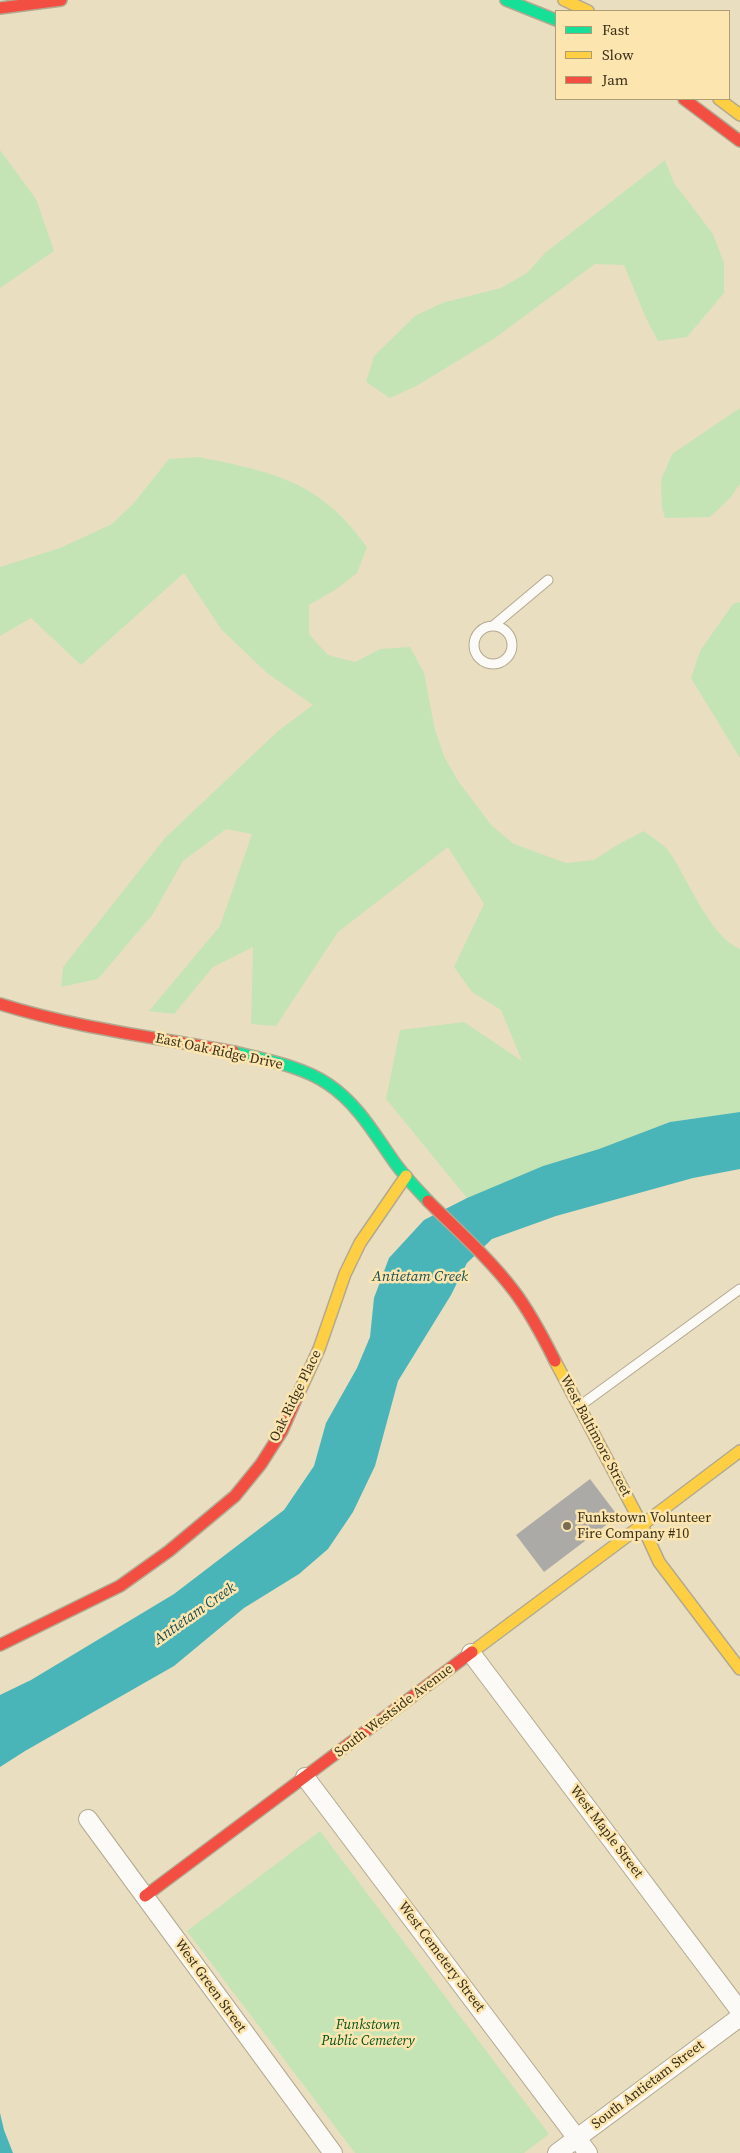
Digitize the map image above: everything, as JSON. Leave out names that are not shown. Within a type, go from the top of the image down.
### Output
[{"type":"street","points":[[0,8],[61,0]]},
{"type":"street","points":[[506,0],[555,20]]},
{"type":"street","points":[[564,0],[586,10]]},
{"type":"street","points":[[685,100],[740,141]]},
{"type":"street","points":[[720,100],[740,115]]},
{"type":"street","name":"East Oak Ridge Drive","points":[[0,1004],[21,1012],[78,1025],[255,1057],[315,1076],[337,1090],[358,1111],[416,1188],[481,1255]]},
{"type":"street","name":"Oak Ridge Place","points":[[0,1645],[120,1586],[169,1551],[236,1496],[261,1464],[282,1431],[320,1349],[344,1274],[365,1235],[406,1176]]},
{"type":"street","name":"West Baltimore Street","points":[[481,1255],[514,1291],[527,1311],[642,1525],[659,1562],[740,1669]]},
{"type":"street","name":"South Westside Avenue","points":[[145,1896],[740,1451]]},
{"type":"street","name":"West Maple Street","points":[[471,1652],[740,2011]]},
{"type":"street","name":"West Cemetery Street","points":[[305,1777],[588,2153]]},
{"type":"street","name":"West Green Street","points":[[88,1819],[333,2153]]},
{"type":"street","name":"South Antietam Street","points":[[557,2153],[740,2017]]},
{"type":"lane","points":[[493,626],[506,632],[511,645],[506,658],[493,664],[479,658],[474,645],[479,632],[493,626],[548,580]]},
{"type":"lane","points":[[579,1406],[738,1294]]},
{"type":"green space","points":[[0,150],[36,199],[54,251],[0,288]]},
{"type":"green space","points":[[665,160],[674,183],[713,234],[724,263],[724,293],[687,337],[658,341],[645,316],[624,265],[595,264],[495,338],[418,385],[390,398],[366,382],[374,356],[415,316],[442,303],[501,288],[527,273],[545,253]]},
{"type":"green space","points":[[740,408],[740,484],[731,497],[710,517],[665,518],[662,508],[661,480],[672,454]]},
{"type":"green space","points":[[198,457],[250,468],[293,483],[313,493],[349,525],[367,547],[357,573],[335,590],[309,605],[309,634],[328,655],[355,662],[380,649],[410,647],[424,673],[435,730],[444,756],[458,781],[492,826],[514,844],[566,863],[594,860],[644,831],[668,850],[709,920],[729,942],[740,949],[740,1112],[670,1122],[599,1149],[543,1166],[467,1198],[386,1099],[400,1030],[464,1022],[522,1061],[501,1010],[472,992],[454,967],[484,904],[448,847],[338,932],[276,1026],[251,1024],[253,947],[213,967],[174,1014],[149,1011],[220,926],[252,834],[226,829],[183,861],[153,914],[98,979],[61,987],[63,967],[165,838],[278,731],[313,705],[267,673],[221,629],[184,573],[81,665],[31,618],[0,636],[0,567],[60,548],[112,524],[133,504],[169,459]]},
{"type":"green space","points":[[740,602],[740,758],[691,678],[700,651],[733,604]]},
{"type":"green space","name":"Funkstown Public Cemetery","points":[[320,1831],[549,2134],[524,2153],[355,2153],[187,1931]]},
{"type":"water","name":"Antietam Creek","points":[[740,1112],[740,1169],[693,1178],[556,1216],[492,1239],[467,1263],[451,1295],[398,1381],[375,1466],[353,1512],[328,1549],[299,1574],[244,1608],[174,1666],[0,1767],[0,1695],[31,1680],[174,1594],[284,1510],[314,1466],[326,1423],[357,1368],[370,1337],[374,1298],[389,1258],[424,1220],[467,1198],[543,1166],[599,1149],[670,1122]]},
{"type":"water","points":[[0,2113],[4,2130],[13,2153],[0,2153]]},
{"type":"building","name":"Funkstown Volunteer Fire Company #10","points":[[590,1479],[618,1516],[544,1572],[516,1535]]},
{"type":"traffic: fast","points":[[506,0],[555,20]]},
{"type":"traffic: fast","points":[[234,1052],[283,1064],[307,1073],[339,1092],[357,1110],[399,1168],[428,1201]]},
{"type":"traffic: slow","points":[[564,0],[586,10]]},
{"type":"traffic: slow","points":[[720,100],[740,115]]},
{"type":"traffic: slow","points":[[297,1397],[319,1349],[345,1274],[360,1243],[406,1176]]},
{"type":"traffic: slow","points":[[472,1652],[642,1525],[555,1361]]},
{"type":"traffic: slow","points":[[740,1451],[642,1525],[659,1562],[740,1669]]},
{"type":"traffic: jam","points":[[0,8],[61,0]]},
{"type":"traffic: jam","points":[[685,100],[740,141]]},
{"type":"traffic: jam","points":[[0,1004],[87,1026],[234,1052]]},
{"type":"traffic: jam","points":[[428,1201],[483,1256],[514,1291],[531,1316],[555,1361]]},
{"type":"traffic: jam","points":[[0,1645],[120,1586],[169,1551],[235,1496],[261,1464],[282,1431],[297,1397]]},
{"type":"traffic: jam","points":[[145,1896],[472,1652]]},
{"type":"place","name":"Funkstown Volunteer Fire Company #10","points":[[567,1526]]}]
